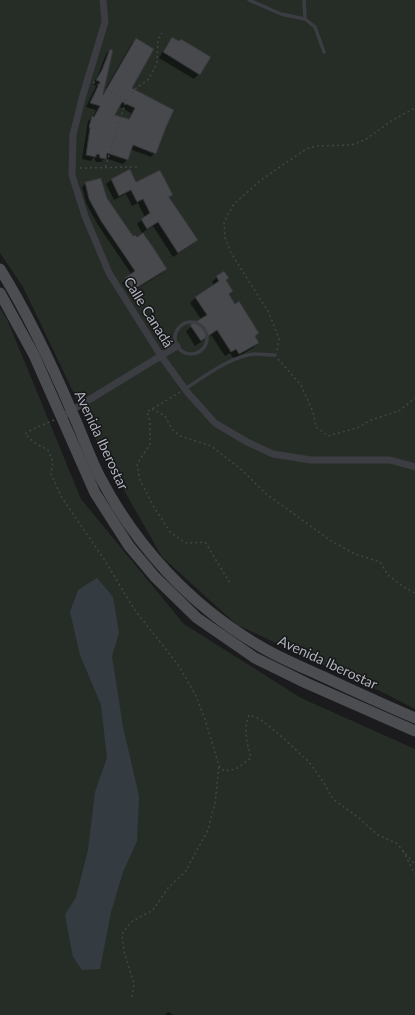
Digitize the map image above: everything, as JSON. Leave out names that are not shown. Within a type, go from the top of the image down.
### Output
[{"type":"street","name":"Calle Canadá","points":[[103,0],[105,22],[88,80],[82,95],[74,135],[72,175],[84,216],[109,273],[161,356],[185,389],[215,422],[247,442],[273,454],[311,460],[390,460],[415,466]]},
{"type":"street","name":"Avenida Iberostar","points":[[0,269],[25,313],[72,411],[93,461],[114,500],[139,539],[165,571],[219,620],[262,648],[415,718]]},
{"type":"street","name":"Avenida Iberostar","points":[[0,293],[34,355],[95,492],[129,546],[155,578],[197,618],[255,658],[415,731]]},
{"type":"street","points":[[61,417],[177,346]]},
{"type":"lane","points":[[249,0],[281,14],[305,19],[314,27],[324,52]]},
{"type":"lane","points":[[304,0],[305,19]]},
{"type":"lane","points":[[192,322],[202,326],[206,336],[204,346],[196,353],[185,353],[177,346],[175,336],[176,332],[183,324],[192,322]]},
{"type":"lane","points":[[185,389],[213,371],[236,359],[252,354],[275,355]]},
{"type":"path","points":[[105,168],[126,101],[135,89],[149,79],[157,63],[158,39],[162,33]]},
{"type":"path","points":[[88,80],[126,101]]},
{"type":"path","points":[[415,108],[391,121],[365,140],[350,145],[316,146],[306,149],[261,180],[234,204],[224,222],[225,238],[231,253],[269,314],[279,339],[275,355],[301,385],[313,412],[316,427],[328,436],[357,428],[372,420],[399,411],[415,398]]},
{"type":"path","points":[[72,168],[137,167]]},
{"type":"path","points":[[185,389],[147,412],[150,421],[150,444],[137,464],[140,480],[155,509],[171,533],[186,544],[205,542],[230,583]]},
{"type":"path","points":[[152,409],[165,416],[172,429],[180,436],[211,446],[242,470],[265,492],[331,541],[355,554],[380,562],[388,575],[402,586],[415,592]]},
{"type":"path","points":[[61,417],[25,434],[35,443],[48,450],[53,462],[51,474],[62,498],[104,559],[134,609],[178,666],[193,690],[206,722],[219,766],[215,803],[208,830],[186,872],[168,888],[153,910],[131,922],[122,934],[124,951],[134,984],[132,998]]},
{"type":"path","points":[[219,766],[224,771],[236,769],[251,758],[245,735],[247,719],[249,714],[260,719],[309,762],[324,782],[333,799],[359,818],[378,835],[396,843],[415,864]]},
{"type":"path","points":[[402,849],[415,874]]},
{"type":"shaded area","points":[[0,0],[415,0],[415,709],[384,693],[237,625],[162,557],[101,450],[23,287],[0,253]]},
{"type":"shaded area","points":[[0,308],[7,319],[81,499],[184,624],[301,698],[415,749],[415,1015],[0,1015]]},
{"type":"shaded area","points":[[97,578],[113,597],[119,633],[112,656],[123,727],[139,796],[137,841],[123,872],[111,912],[100,969],[82,970],[73,957],[65,915],[76,897],[88,850],[95,792],[107,758],[101,705],[80,655],[70,612],[78,590]]},
{"type":"building","points":[[172,37],[179,41],[181,39],[211,57],[200,75],[163,52]]},
{"type":"building","points":[[136,38],[154,49],[132,88],[174,110],[156,154],[133,145],[128,160],[107,153],[106,159],[100,158],[99,154],[96,155],[96,157],[86,155],[89,127],[92,116],[94,117],[100,106],[90,103],[100,82],[96,80],[102,70],[110,49],[113,50],[103,95]],"holes":[[[122,102],[135,108],[129,119],[115,115]]]},
{"type":"building","points":[[130,169],[136,182],[160,170],[173,195],[169,197],[198,240],[178,253],[158,222],[147,229],[141,219],[150,213],[143,199],[137,202],[131,190],[119,196],[111,179]]},
{"type":"building","points":[[101,178],[107,198],[133,236],[135,235],[137,237],[143,233],[167,269],[133,290],[125,278],[135,271],[101,221],[89,199],[85,182]]},
{"type":"building","points":[[224,271],[229,278],[226,280],[233,291],[229,294],[235,304],[239,301],[259,333],[255,336],[259,343],[239,354],[236,349],[231,352],[217,330],[201,341],[190,325],[207,315],[195,297],[219,281],[216,276]]}]
